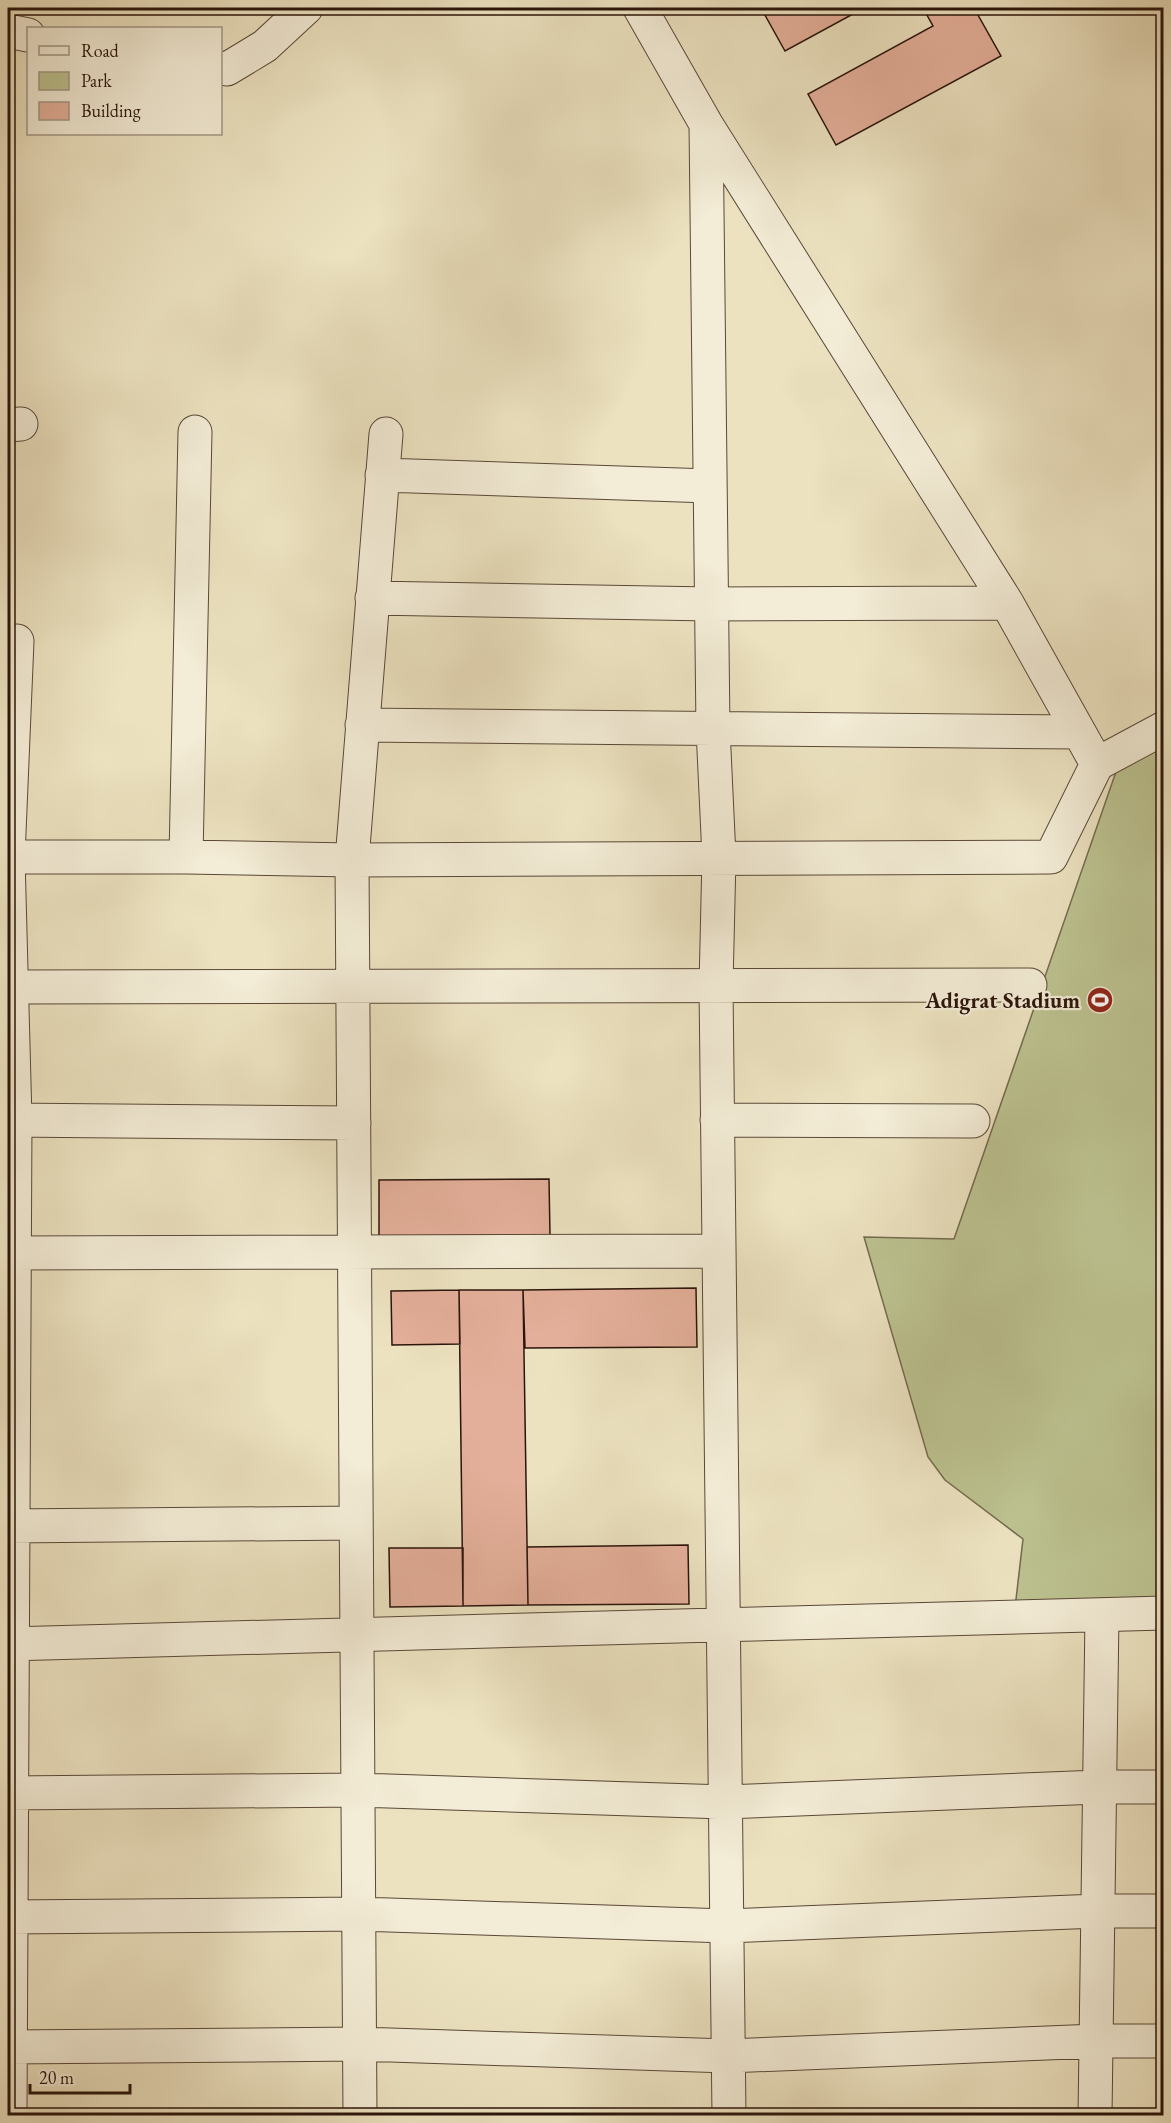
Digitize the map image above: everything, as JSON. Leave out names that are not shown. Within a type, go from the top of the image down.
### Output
[{"type":"street","points":[[222,68],[227,69],[265,46],[306,8]]},
{"type":"street","points":[[640,8],[706,124],[1007,603],[1098,764]]},
{"type":"street","points":[[8,31],[27,35]]},
{"type":"street","points":[[706,124],[713,729],[719,857],[716,986],[717,1120],[729,2115]]},
{"type":"street","points":[[186,857],[195,432]]},
{"type":"street","points":[[360,2115],[352,860],[386,435]]},
{"type":"street","points":[[382,475],[710,486]]},
{"type":"street","points":[[372,598],[711,604],[1007,603]]},
{"type":"street","points":[[10,2115],[11,987],[8,857],[17,641]]},
{"type":"street","points":[[362,725],[1079,732]]},
{"type":"street","points":[[8,857],[352,860],[1051,857],[1098,764],[1164,728]]},
{"type":"street","points":[[11,987],[1030,985]]},
{"type":"street","points":[[11,1120],[354,1123]]},
{"type":"street","points":[[717,1120],[973,1121]]},
{"type":"street","points":[[11,1253],[719,1251]]},
{"type":"street","points":[[10,1526],[356,1523]]},
{"type":"street","points":[[10,1644],[1164,1613]]},
{"type":"street","points":[[1095,2115],[1102,1615]]},
{"type":"street","points":[[9,1793],[358,1790],[725,1802],[1100,1787],[1164,1787]]},
{"type":"street","points":[[9,1917],[359,1914],[727,1926],[1098,1911],[1164,1911]]},
{"type":"street","points":[[9,2047],[360,2044],[728,2056],[1164,2040]]},
{"type":"green space","name":"Adigrat Stadium","points":[[1163,747],[1163,1604],[1015,1608],[1023,1539],[945,1480],[928,1457],[864,1237],[954,1239],[1119,763]]},
{"type":"building","points":[[761,8],[864,8],[785,51]]},
{"type":"building","points":[[923,8],[974,8],[1001,56],[836,145],[808,94],[933,26]]},
{"type":"building","points":[[549,1179],[550,1235],[379,1236],[379,1180]]},
{"type":"building","points":[[696,1288],[697,1347],[525,1348],[523,1290]]},
{"type":"building","points":[[459,1290],[460,1344],[392,1345],[391,1291]]},
{"type":"building","points":[[459,1290],[523,1290],[528,1605],[463,1606]]},
{"type":"building","points":[[688,1545],[689,1604],[528,1605],[527,1547]]},
{"type":"building","points":[[389,1548],[463,1548],[463,1606],[390,1607]]},
{"type":"place","name":"Adigrat Stadium","points":[[1100,1000]]}]
